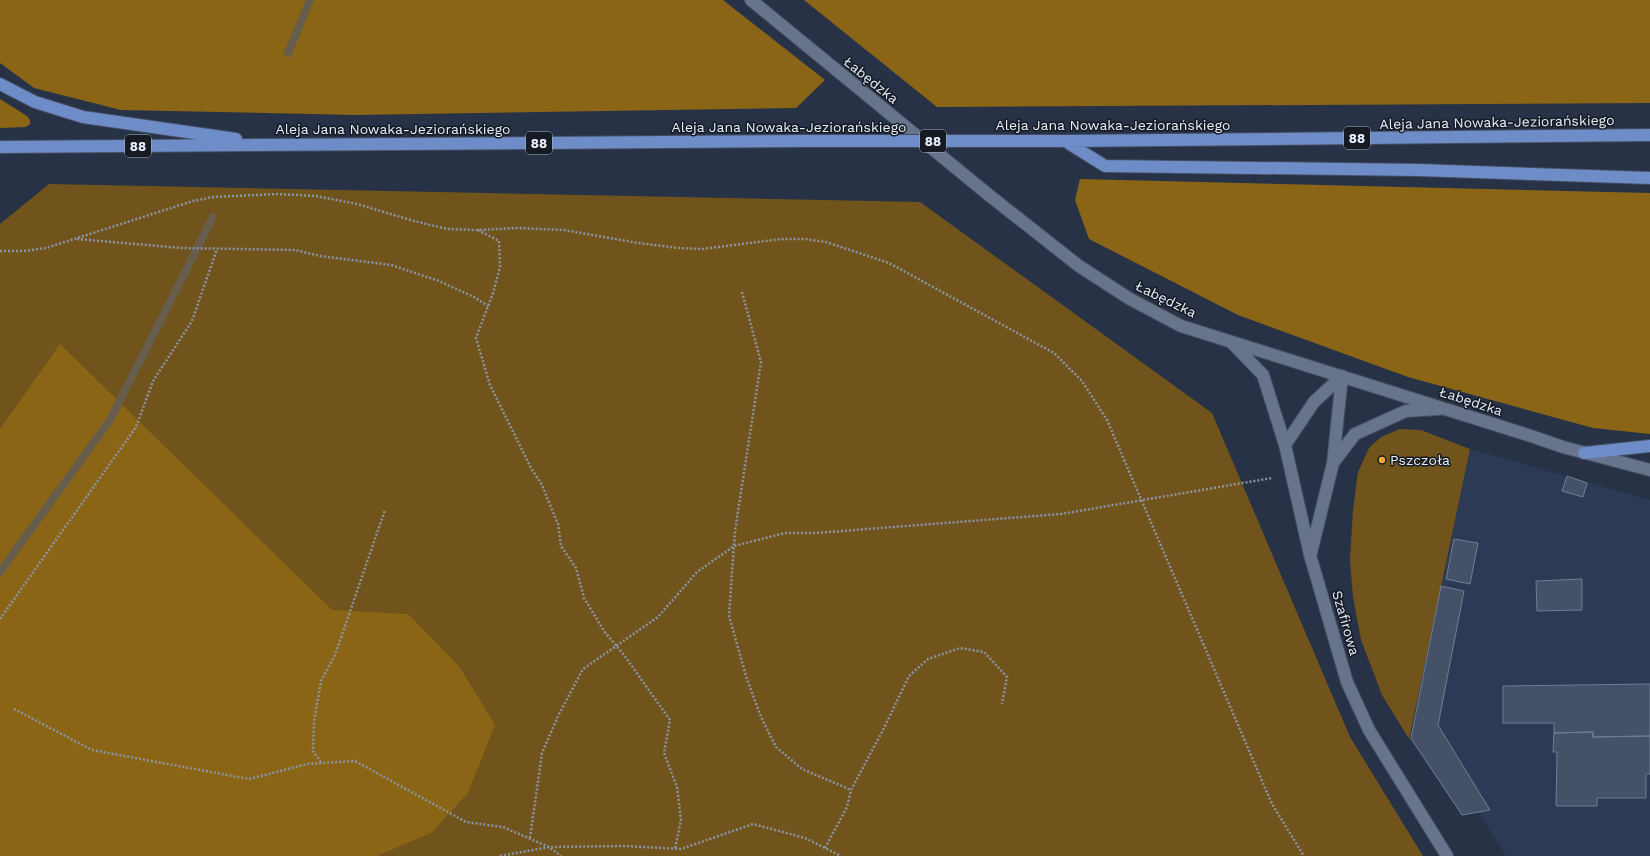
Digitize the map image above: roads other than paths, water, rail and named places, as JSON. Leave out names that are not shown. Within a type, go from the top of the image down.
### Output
[{"type":"main road","points":[[0,84],[35,102],[83,117],[277,144]]},
{"type":"main road","name":"Aleja Jana Nowaka-Jeziorańskiego","points":[[0,147],[801,141],[1065,141],[1650,135]]},
{"type":"main road","points":[[1065,141],[1105,166],[1418,170],[1650,178]]},
{"type":"main road","points":[[1584,453],[1650,446]]},
{"type":"street","name":"Łabędzka","points":[[751,0],[990,196],[1079,266],[1130,299],[1181,326],[1563,447],[1650,470]]},
{"type":"street","name":"Szafirowa","points":[[1232,342],[1263,375],[1285,445],[1310,555],[1347,682],[1369,730],[1447,856]]},
{"type":"street","points":[[1285,445],[1314,402],[1342,376]]},
{"type":"street","points":[[1310,555],[1333,463],[1342,376]]},
{"type":"street","points":[[1333,463],[1356,434],[1406,411],[1446,409]]},
{"type":"waterway","points":[[288,53],[310,0]]},
{"type":"waterway","points":[[0,572],[110,420],[213,217]]},
{"type":"place","name":"Pszczoła","points":[[1382,460]]}]
